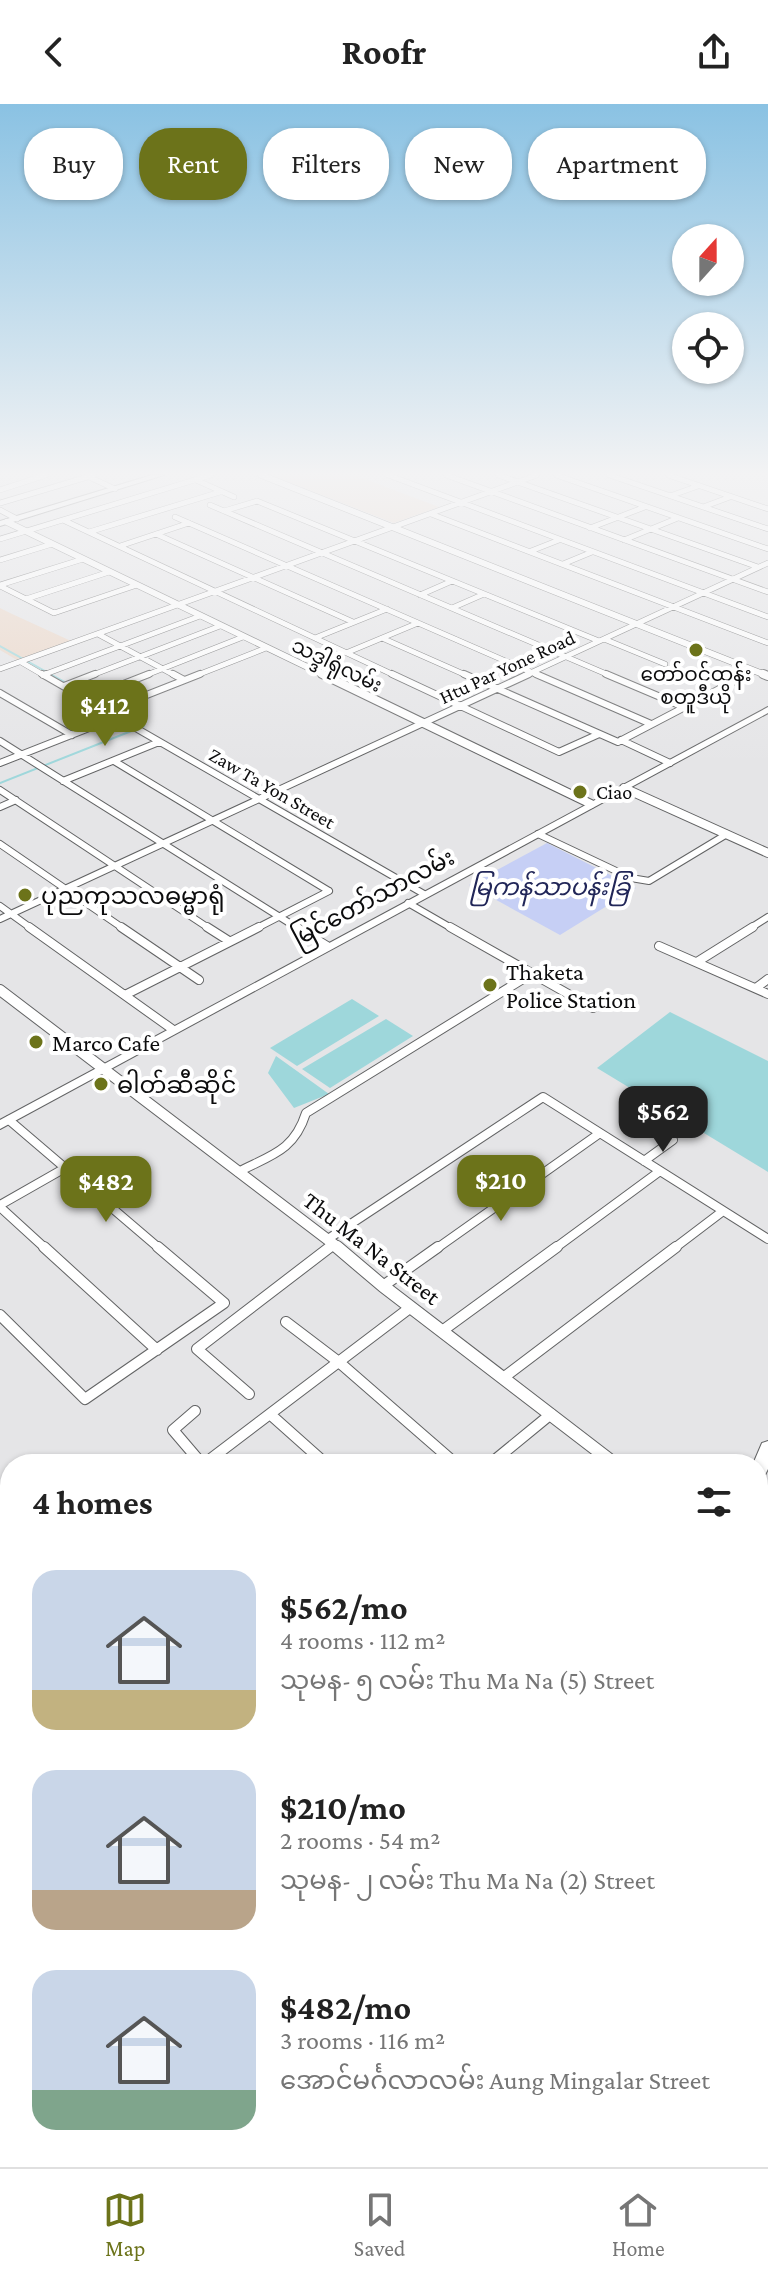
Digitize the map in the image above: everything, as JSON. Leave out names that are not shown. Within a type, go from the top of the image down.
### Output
[{"type":"main road","name":"မြင်တော်သာလမ်း","points":[[4,1123],[172,1029],[768,710]]},
{"type":"street","points":[[0,586],[45,571]]},
{"type":"street","points":[[171,571],[560,752],[599,734]]},
{"type":"street","points":[[239,571],[353,622]]},
{"type":"street","points":[[0,669],[272,571]]},
{"type":"street","points":[[299,571],[651,724]]},
{"type":"street","points":[[365,571],[684,707]]},
{"type":"street","points":[[428,571],[665,664]]},
{"type":"street","points":[[504,571],[768,676]]},
{"type":"street","points":[[582,571],[768,643]]},
{"type":"street","points":[[644,571],[768,617]]},
{"type":"street","points":[[710,571],[768,592]]},
{"type":"street","name":"Htu Par Yone Road","points":[[0,919],[750,571]]},
{"type":"street","points":[[26,599],[109,572]]},
{"type":"street","name":"သဒ္ဒါရုံလမ်း","points":[[109,572],[591,804]]},
{"type":"street","points":[[420,595],[452,581]]},
{"type":"street","points":[[0,586],[54,613],[137,585]]},
{"type":"street","points":[[452,608],[484,594]]},
{"type":"street","points":[[315,638],[387,609]]},
{"type":"street","points":[[43,675],[200,616]]},
{"type":"street","points":[[346,653],[418,623]]},
{"type":"street","points":[[64,686],[220,626]]},
{"type":"street","points":[[98,634],[184,680]]},
{"type":"street","points":[[85,699],[243,637]]},
{"type":"street","points":[[382,638],[670,763]]},
{"type":"street","points":[[106,711],[266,648]]},
{"type":"street","name":"Zaw Ta Yon Street","points":[[21,662],[424,894]]},
{"type":"street","points":[[619,741],[754,671]]},
{"type":"street","points":[[0,693],[72,735]]},
{"type":"street","points":[[0,763],[117,717]]},
{"type":"street","points":[[0,741],[327,946]]},
{"type":"street","points":[[63,781],[159,742]]},
{"type":"street","points":[[114,761],[329,891],[125,995]]},
{"type":"street","points":[[624,788],[768,853]]},
{"type":"street","points":[[0,790],[229,941]]},
{"type":"street","points":[[0,807],[16,800]]},
{"type":"street","points":[[538,834],[639,881],[656,877],[727,834]]},
{"type":"street","points":[[0,844],[199,980]]},
{"type":"street","points":[[408,903],[593,1008]]},
{"type":"street","points":[[0,906],[172,1029]]},
{"type":"street","points":[[697,962],[768,917]]},
{"type":"street","points":[[659,946],[768,994]]},
{"type":"street","points":[[238,1172],[284,1148],[299,1136],[306,1113],[531,974]]},
{"type":"street","points":[[756,988],[768,979]]},
{"type":"street","name":"Thu Ma Na Street","points":[[0,990],[331,1242],[383,1286],[602,1454]]},
{"type":"street","points":[[249,1394],[197,1349],[331,1242],[543,1097],[768,1239]]},
{"type":"street","points":[[0,1315],[85,1399],[224,1303],[65,1168],[4,1123]]},
{"type":"street","points":[[383,1286],[600,1133]]},
{"type":"street","points":[[644,1161],[673,1140]]},
{"type":"street","points":[[65,1168],[0,1206],[157,1350]]},
{"type":"street","points":[[442,1331],[660,1171]]},
{"type":"street","points":[[503,1378],[723,1211]]},
{"type":"street","points":[[217,1454],[411,1307]]},
{"type":"street","points":[[286,1322],[340,1363],[445,1454]]},
{"type":"street","points":[[194,1454],[173,1430],[195,1411]]},
{"type":"street","points":[[502,1454],[551,1414]]},
{"type":"street","points":[[271,1415],[315,1454]]},
{"type":"shaded area","points":[[0,608],[71,641],[17,660],[0,650]]},
{"type":"shaded area","points":[[352,999],[379,1016],[297,1066],[270,1048]]},
{"type":"shaded area","points":[[670,1012],[768,1061],[768,1172],[597,1068]]},
{"type":"shaded area","points":[[386,1019],[413,1036],[330,1088],[302,1069]]},
{"type":"shaded area","points":[[276,1056],[329,1094],[294,1108],[268,1073]]},
{"type":"green space","name":"မြကန်သာပန်းခြံ","points":[[547,843],[636,888],[560,935],[469,885]]},
{"type":"waterway","points":[[0,646],[144,726],[0,783]]},
{"type":"place","name":"တော်ဝင်ထွန်း စတူဒီယို","points":[[696,650]]},
{"type":"place","name":"Ciao","points":[[580,792]]},
{"type":"place","name":"ပုညကုသလဓမ္မာရုံ","points":[[25,895]]},
{"type":"place","name":"Thaketa Police Station","points":[[490,985]]},
{"type":"place","name":"Marco Cafe","points":[[36,1042]]},
{"type":"place","name":"ဓါတ်ဆီဆိုင်","points":[[101,1084]]}]
